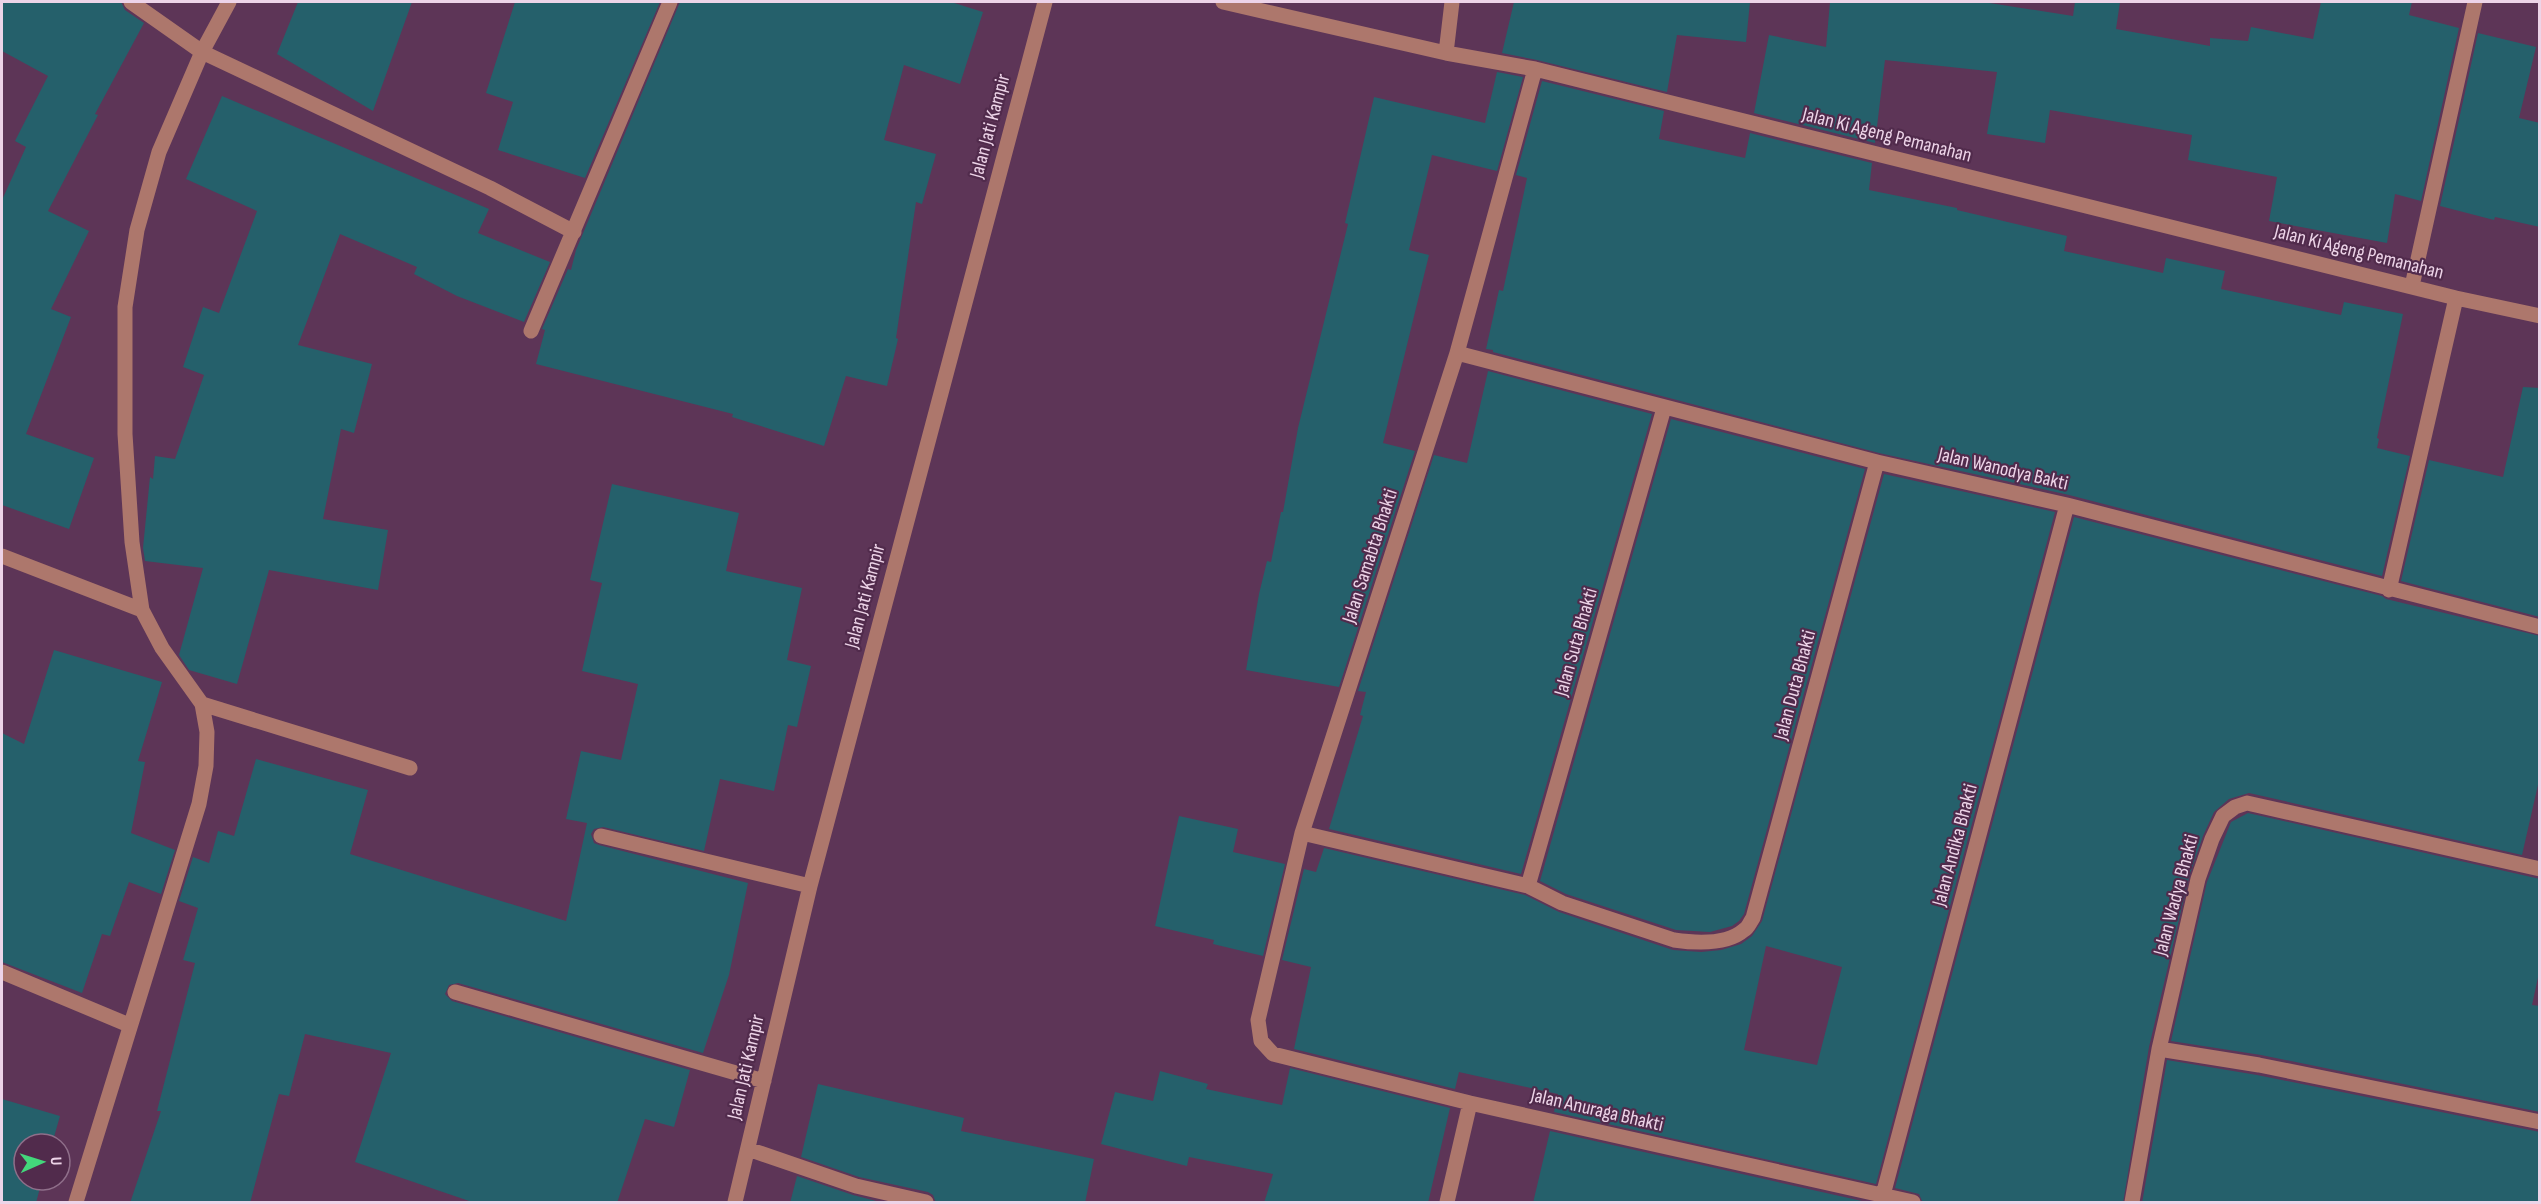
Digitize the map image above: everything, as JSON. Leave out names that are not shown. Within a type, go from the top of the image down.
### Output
[{"type":"street","points":[[131,2],[202,52],[490,188],[574,232]]},
{"type":"street","points":[[76,1203],[129,1024],[199,804],[206,766],[207,732],[202,704],[162,648],[142,610],[132,542],[125,434],[125,307],[137,230],[159,152],[202,52],[229,2]]},
{"type":"street","points":[[531,331],[670,2]]},
{"type":"street","name":"Jalan Jati Kampir","points":[[735,1203],[810,886],[1045,2]]},
{"type":"street","name":"Jalan Ki Ageng Pemanahan","points":[[1222,2],[1446,53],[1535,69],[2456,298],[2540,316]]},
{"type":"street","points":[[1446,53],[1452,2]]},
{"type":"street","points":[[2412,286],[2475,2]]},
{"type":"street","name":"Jalan Samabta Bhakti","points":[[1273,1054],[1261,1041],[1258,1020],[1302,833],[1458,353],[1535,69]]},
{"type":"street","points":[[2390,590],[2456,298]]},
{"type":"street","name":"Jalan Wanodya Bakti","points":[[1458,353],[1877,462],[2067,505],[2540,627]]},
{"type":"street","name":"Jalan Suta Bhakti","points":[[1528,886],[1664,408]]},
{"type":"street","name":"Jalan Duta Bhakti","points":[[1528,886],[1562,903],[1674,940],[1691,943],[1733,936],[1745,930],[1752,918],[1877,462]]},
{"type":"street","name":"Jalan Andika Bhakti","points":[[1883,1195],[2067,505]]},
{"type":"street","points":[[2,556],[142,610]]},
{"type":"street","points":[[202,704],[410,768]]},
{"type":"street","name":"Jalan Wadya Bhakti","points":[[2132,1203],[2159,1048],[2198,879],[2223,816],[2235,807],[2247,803],[2540,869]]},
{"type":"street","points":[[1302,833],[1528,886]]},
{"type":"street","points":[[601,836],[810,886]]},
{"type":"street","points":[[2,972],[129,1024]]},
{"type":"street","points":[[454,992],[764,1081]]},
{"type":"street","points":[[2159,1048],[2259,1065],[2540,1122]]},
{"type":"street","name":"Jalan Anuraga Bhakti","points":[[1273,1054],[1470,1103],[1913,1203]]},
{"type":"street","points":[[1447,1203],[1470,1103]]},
{"type":"street","points":[[748,1149],[856,1186],[926,1203]]},
{"type":"building","points":[[2,2],[121,2],[125,10],[144,23],[95,114],[98,115],[48,211],[89,231],[51,309],[71,317],[26,434],[94,458],[69,529],[2,505],[2,200],[26,147],[15,141],[48,76],[2,51]]},
{"type":"building","points":[[298,2],[412,2],[373,111],[277,54]]},
{"type":"building","points":[[515,2],[660,2],[585,178],[498,150],[513,102],[486,93]]},
{"type":"building","points":[[680,2],[951,2],[983,12],[960,84],[904,65],[884,140],[936,154],[922,204],[916,202],[896,338],[898,339],[887,386],[846,376],[824,446],[732,417],[733,414],[536,364],[545,330],[542,329],[568,269],[571,270],[576,250]]},
{"type":"building","points":[[1514,2],[1750,2],[1746,42],[1677,35],[1667,92],[1502,53]]},
{"type":"building","points":[[1830,2],[1983,2],[2073,16],[2075,2],[2120,2],[2116,29],[2210,46],[2210,38],[2248,41],[2251,27],[2313,39],[2321,2],[2412,2],[2409,15],[2459,28],[2421,201],[2395,194],[2387,243],[2269,221],[2277,177],[2188,160],[2192,135],[2050,110],[2045,143],[1987,134],[1997,72],[1885,60],[1875,143],[1754,113],[1769,35],[1826,47]]},
{"type":"building","points":[[2478,33],[2536,47],[2519,118],[2540,123],[2540,227],[2495,217],[2494,220],[2440,206]]},
{"type":"building","points":[[1497,72],[1523,77],[1497,171],[1432,155],[1409,250],[1429,255],[1383,443],[1415,451],[1339,687],[1246,670],[1259,594],[1267,561],[1271,562],[1281,512],[1283,512],[1298,428],[1348,224],[1345,223],[1374,97],[1485,123]]},
{"type":"building","points":[[1542,81],[1664,111],[1659,139],[1745,158],[1750,133],[1872,163],[1869,190],[1957,208],[1957,210],[2067,236],[2064,251],[2163,273],[2166,258],[2225,271],[2221,289],[2341,315],[2344,302],[2403,314],[2377,438],[2379,439],[2377,448],[2410,456],[2382,576],[2069,495],[1879,453],[1486,349],[1499,290],[1503,291],[1527,178],[1516,175]]},
{"type":"building","points":[[222,96],[489,209],[478,233],[550,262],[524,322],[457,296],[414,274],[417,267],[340,234],[298,345],[372,364],[354,433],[341,429],[323,519],[388,530],[378,590],[269,570],[237,684],[189,670],[179,655],[203,568],[145,561],[143,548],[150,477],[153,479],[155,456],[175,459],[204,375],[183,367],[203,307],[219,313],[257,211],[186,179]]},
{"type":"building","points":[[1488,371],[1652,414],[1521,874],[1329,829],[1363,716],[1360,715],[1366,692],[1358,691],[1434,455],[1467,463]]},
{"type":"building","points":[[2523,387],[2540,388],[2540,617],[2401,581],[2429,460],[2503,477]]},
{"type":"building","points":[[1671,419],[1865,469],[1744,914],[1732,926],[1710,932],[1676,930],[1566,894],[1540,881]]},
{"type":"building","points":[[1884,474],[2055,512],[1876,1184],[1554,1112],[1558,1094],[1459,1072],[1455,1089],[1294,1049],[1311,967],[1282,960],[1304,869],[1316,872],[1324,848],[1525,895],[1559,912],[1673,950],[1701,952],[1721,950],[1741,944],[1752,936],[1762,921]],"holes":[[[1766,946],[1842,967],[1817,1065],[1744,1050]]]},
{"type":"building","points":[[612,484],[739,513],[726,571],[802,588],[787,660],[811,666],[797,727],[788,725],[774,791],[720,779],[704,851],[603,827],[594,829],[591,834],[594,843],[599,845],[748,883],[729,975],[703,1053],[458,983],[449,985],[445,994],[452,1001],[690,1070],[674,1127],[645,1119],[617,1203],[475,1203],[355,1162],[391,1053],[305,1034],[289,1096],[279,1094],[250,1203],[130,1203],[161,1111],[157,1111],[195,963],[183,960],[198,908],[179,901],[193,857],[209,863],[218,831],[234,836],[256,759],[368,790],[350,854],[566,921],[587,823],[566,819],[581,751],[621,760],[638,684],[582,671],[602,583],[590,580]]},
{"type":"building","points":[[2074,517],[2382,596],[2386,599],[2540,636],[2540,776],[2522,855],[2249,793],[2229,799],[2214,812],[2189,877],[2149,1047],[2123,1203],[1923,1203],[1919,1194],[1895,1188]]},
{"type":"building","points":[[54,650],[162,682],[138,761],[145,762],[131,833],[175,850],[161,894],[129,882],[110,936],[102,934],[82,993],[2,962],[2,733],[24,744]]},
{"type":"building","points":[[2248,813],[2540,879],[2540,968],[2532,1005],[2540,1006],[2540,1112],[2261,1055],[2171,1041],[2207,882],[2231,822]]},
{"type":"building","points":[[1179,816],[1238,829],[1233,852],[1285,864],[1263,956],[1213,944],[1214,940],[1155,926]]},
{"type":"building","points":[[2167,1060],[2257,1075],[2540,1132],[2540,1203],[2142,1203]]},
{"type":"building","points":[[1290,1068],[1450,1108],[1428,1203],[1264,1203],[1273,1174],[1189,1157],[1187,1166],[1101,1144],[1115,1092],[1153,1101],[1160,1071],[1208,1084],[1206,1089],[1282,1105]]},
{"type":"building","points":[[818,1084],[964,1118],[961,1131],[1094,1159],[1085,1203],[936,1203],[933,1195],[928,1192],[859,1177],[801,1157]]},
{"type":"building","points":[[2,1099],[60,1116],[55,1132],[12,1132],[12,1192],[39,1192],[36,1203],[2,1203]]},
{"type":"building","points":[[1550,1131],[1871,1203],[1533,1203]]},
{"type":"building","points":[[797,1176],[853,1195],[884,1203],[790,1203]]}]
